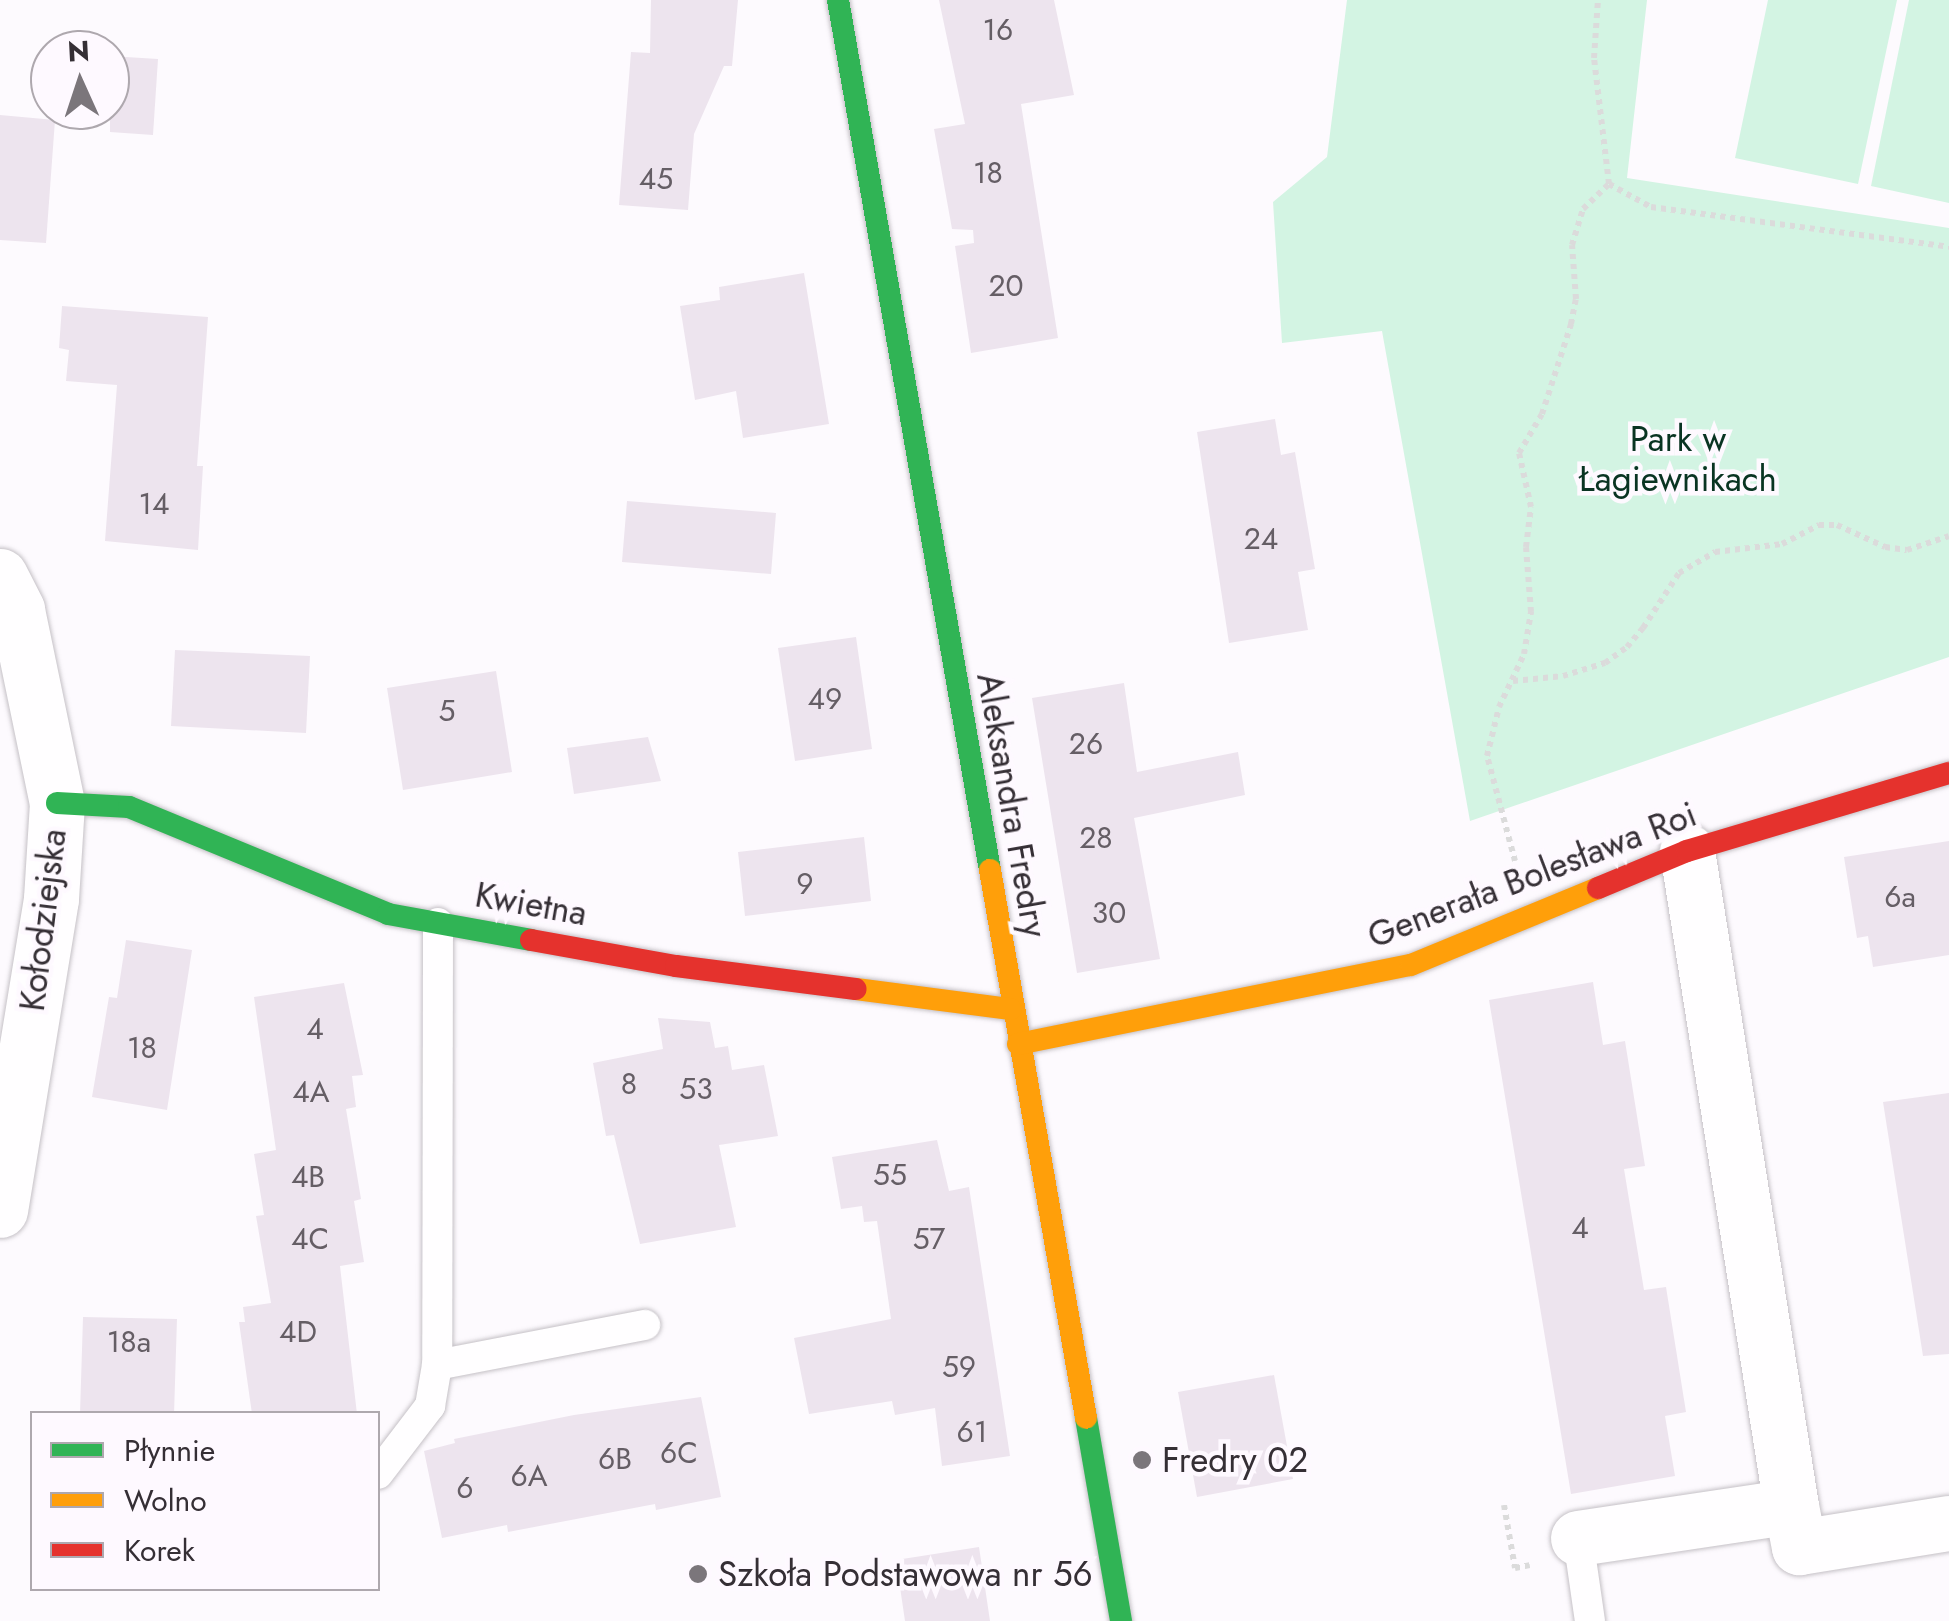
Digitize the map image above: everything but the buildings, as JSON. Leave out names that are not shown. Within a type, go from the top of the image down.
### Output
[{"type":"street","name":"Aleksandra Fredry","points":[[838,0],[1121,1621]]},
{"type":"street","name":"Kołodziejska","points":[[0,576],[17,610],[56,803],[51,898],[0,1210]]},
{"type":"street","name":"Generała Bolesława Roi","points":[[1018,1044],[1411,965],[1687,850],[1949,773]]},
{"type":"street","name":"Kwietna","points":[[56,803],[129,807],[388,914],[676,966],[1011,1008]]},
{"type":"street","points":[[1687,850],[1799,1547],[1949,1523]]},
{"type":"street","points":[[1578,1538],[1791,1506]]},
{"type":"lane","points":[[380,1471],[430,1406],[436,1365],[438,923]]},
{"type":"lane","points":[[436,1365],[645,1325]]},
{"type":"lane","points":[[1578,1538],[1590,1621]]},
{"type":"path","points":[[1598,0],[1594,58],[1609,184]]},
{"type":"path","points":[[1609,184],[1650,206],[1949,247]]},
{"type":"path","points":[[1530,916],[1487,756],[1499,707],[1524,654],[1532,612],[1526,547],[1532,507],[1520,453],[1542,414],[1571,324],[1576,299],[1572,244],[1583,209],[1609,184]]},
{"type":"path","points":[[1512,682],[1563,676],[1605,662],[1628,647],[1679,573],[1716,552],[1782,544],[1818,525],[1837,525],[1885,547],[1907,550],[1949,536]]},
{"type":"path","points":[[1504,1505],[1515,1568]]},
{"type":"green space","name":"Park w Łagiewnikach","points":[[1347,0],[1647,0],[1627,178],[1949,228],[1949,657],[1470,821],[1382,331],[1282,343],[1273,202],[1327,157]]},
{"type":"green space","points":[[1768,0],[1897,0],[1858,184],[1735,158]]},
{"type":"green space","points":[[1909,0],[1949,0],[1949,203],[1871,186]]},
{"type":"traffic: fast","points":[[838,0],[990,870]]},
{"type":"traffic: fast","points":[[57,803],[129,807],[388,914],[531,940]]},
{"type":"traffic: fast","points":[[1086,1418],[1121,1621]]},
{"type":"traffic: slow","points":[[990,870],[1086,1418]]},
{"type":"traffic: slow","points":[[1018,1044],[1411,965],[1598,888]]},
{"type":"traffic: slow","points":[[856,989],[1011,1009]]},
{"type":"traffic: jam","points":[[1598,888],[1687,851],[1949,773]]},
{"type":"traffic: jam","points":[[531,940],[676,966],[856,989]]},
{"type":"place","name":"Fredry 02","points":[[1142,1460]]},
{"type":"place","name":"Szkoła Podstawowa nr 56","points":[[698,1574]]}]
